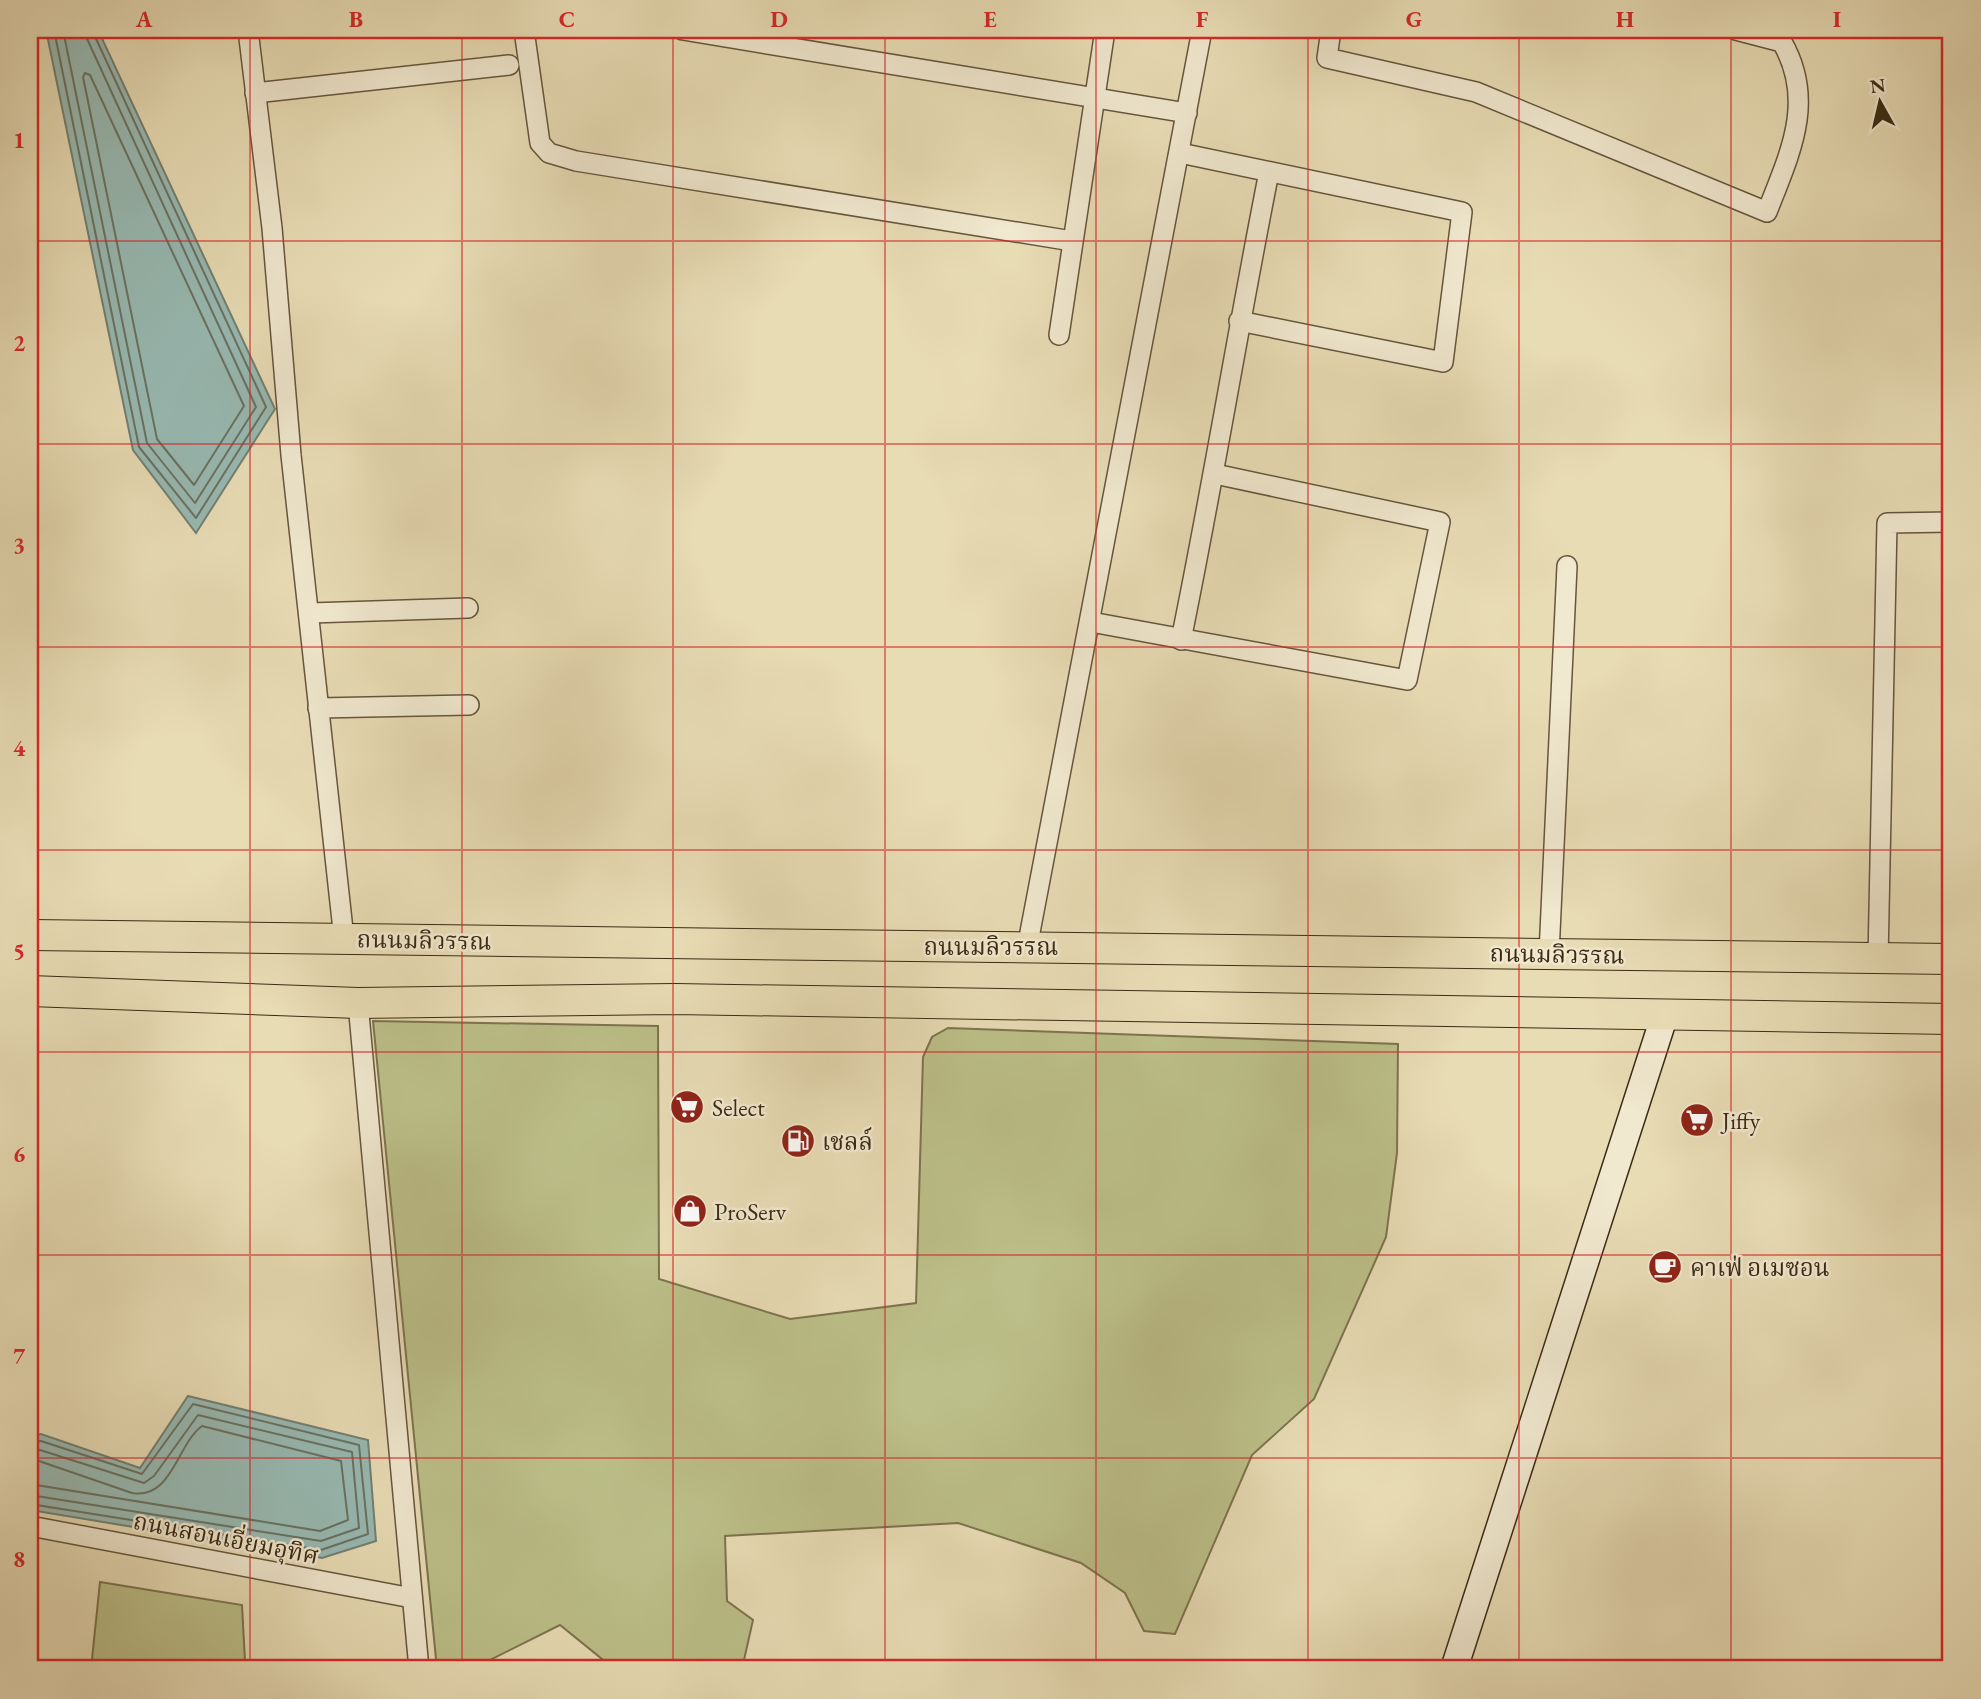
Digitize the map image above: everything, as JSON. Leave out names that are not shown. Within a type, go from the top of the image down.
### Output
[{"type":"main road","name":"ถนนมลิวรรณ","points":[[30,935],[1951,960]]},
{"type":"main road","points":[[30,991],[358,1003],[675,999],[1951,1018]]},
{"type":"street","points":[[248,30],[272,228],[291,454],[344,939]]},
{"type":"street","points":[[524,30],[540,143],[549,153],[576,161],[1072,241]]},
{"type":"street","points":[[683,30],[1187,113]]},
{"type":"street","points":[[1059,335],[1105,30]]},
{"type":"street","points":[[1027,948],[1202,30]]},
{"type":"street","points":[[1331,30],[1326,58],[1476,92],[1768,212],[1800,120],[1794,62],[1782,42],[1736,30]]},
{"type":"street","points":[[256,93],[509,65]]},
{"type":"street","points":[[1180,153],[1462,212],[1443,362],[1239,321]]},
{"type":"street","points":[[1181,640],[1215,474],[1239,321],[1269,172]]},
{"type":"street","points":[[1091,622],[1407,680],[1440,522],[1215,474]]},
{"type":"street","points":[[1878,958],[1887,523],[1951,522]]},
{"type":"street","points":[[1549,954],[1567,565]]},
{"type":"street","points":[[310,613],[468,608]]},
{"type":"street","points":[[318,708],[469,705]]},
{"type":"street","points":[[358,1003],[419,1669]]},
{"type":"street","points":[[1454,1669],[1665,1014]]},
{"type":"street","name":"ถนนสอนเอี่ยมอุทิศ","points":[[30,1526],[412,1598]]},
{"type":"green space","points":[[373,1021],[658,1026],[659,1279],[790,1319],[916,1303],[923,1057],[932,1037],[948,1028],[1398,1044],[1397,1153],[1386,1237],[1314,1399],[1252,1455],[1175,1634],[1144,1631],[1125,1593],[1081,1563],[958,1523],[725,1536],[727,1601],[753,1620],[742,1669],[623,1669],[607,1663],[560,1625],[472,1669],[437,1669]]},
{"type":"green space","points":[[100,1582],[242,1605],[245,1661],[209,1669],[91,1669]]},
{"type":"water","points":[[46,30],[98,30],[275,409],[196,533],[133,450]]},
{"type":"water","points":[[188,1396],[368,1440],[376,1541],[322,1558],[30,1510],[30,1436],[41,1434],[140,1468]]},
{"type":"place","name":"Select","points":[[687,1107]]},
{"type":"place","name":"Jiffy","points":[[1697,1120]]},
{"type":"place","name":"เชลล์","points":[[798,1141]]},
{"type":"place","name":"ProServ","points":[[690,1211]]},
{"type":"place","name":"คาเฟ่ อเมซอน","points":[[1665,1267]]}]
